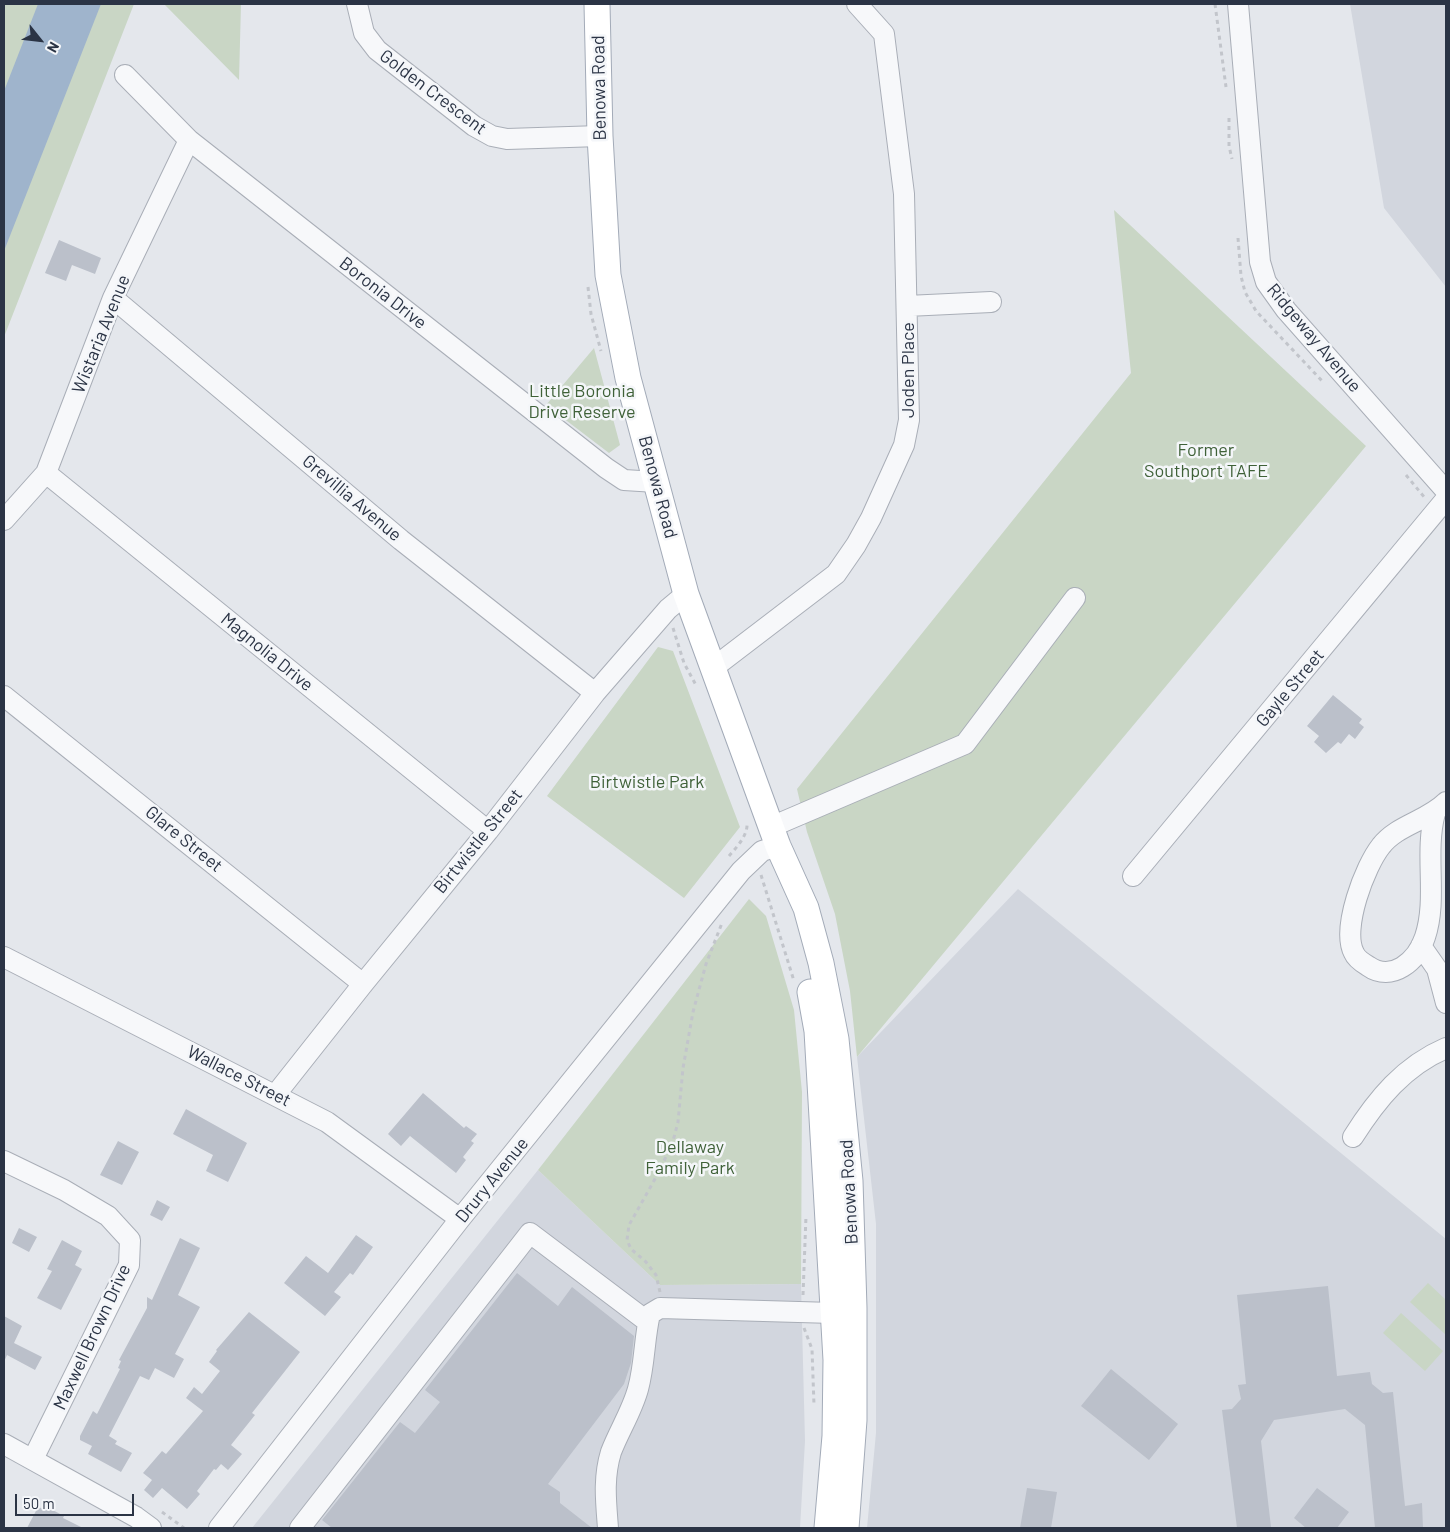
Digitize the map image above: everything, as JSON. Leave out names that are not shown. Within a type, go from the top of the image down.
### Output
[{"type":"main road","name":"Benowa Road","points":[[597,4],[604,228],[612,301],[628,378],[686,594],[778,846],[806,908],[821,963],[836,1039],[850,1181],[844,1312],[836,1360],[835,1436],[826,1528]]},
{"type":"main road","name":"Benowa Road","points":[[844,1312],[854,1420],[846,1528]]},
{"type":"street","name":"Golden Crescent","points":[[357,4],[364,33],[377,50],[483,132],[507,139],[600,136]]},
{"type":"street","name":"Joden Place","points":[[713,668],[836,574],[860,538],[895,468],[908,428],[904,194],[884,34],[857,4]]},
{"type":"street","name":"Ridgeway Avenue","points":[[1238,4],[1260,262],[1266,282],[1286,310],[1446,491]]},
{"type":"street","name":"Boronia Drive","points":[[125,75],[189,140],[606,468],[624,480],[656,482]]},
{"type":"street","name":"Wistaria Avenue","points":[[4,520],[46,473],[114,298],[189,140]]},
{"type":"street","name":"Grevillia Avenue","points":[[114,298],[401,540],[594,693]]},
{"type":"street","points":[[907,306],[991,302]]},
{"type":"street","name":"Magnolia Drive","points":[[46,473],[488,831]]},
{"type":"street","name":"Gayle Street","points":[[1133,876],[1446,499]]},
{"type":"street","name":"Birtwistle Street","points":[[276,1094],[488,831],[594,693],[668,609],[686,594]]},
{"type":"street","name":"Drury Avenue","points":[[219,1528],[460,1219],[712,907],[754,859],[762,851],[778,846],[965,744],[1075,598]]},
{"type":"street","name":"Glare Street","points":[[4,696],[363,984]]},
{"type":"street","points":[[1441,808],[1430,832],[1429,849],[1438,905],[1425,937],[1408,964],[1398,970],[1381,973],[1371,969],[1354,953],[1351,933],[1352,915],[1357,893],[1380,846],[1393,834],[1441,808]]},
{"type":"street","points":[[1420,946],[1437,969],[1446,1003]]},
{"type":"street","name":"Wallace Street","points":[[4,957],[328,1122],[460,1219]]},
{"type":"street","points":[[1353,1137],[1367,1115],[1399,1078],[1430,1055],[1446,1048]]},
{"type":"street","name":"Maxwell Brown Drive","points":[[4,1161],[64,1190],[108,1216],[130,1240],[129,1265],[33,1459]]},
{"type":"street","points":[[300,1528],[530,1233],[654,1315],[844,1312]]},
{"type":"street","points":[[608,1528],[605,1482],[611,1452],[638,1390],[654,1315]]},
{"type":"street","points":[[4,1444],[136,1517],[156,1520]]},
{"type":"path","points":[[724,863],[741,840],[747,828],[746,820]]},
{"type":"path","points":[[754,859],[766,884],[797,990]]},
{"type":"path","points":[[654,1315],[660,1291],[656,1275],[632,1249],[627,1240],[629,1225],[667,1156],[678,1122],[683,1068],[693,1012],[706,964],[722,920],[712,907]]},
{"type":"path","points":[[806,1206],[802,1312],[803,1327],[812,1350],[814,1411]]},
{"type":"path","points":[[156,1520],[184,1528]]},
{"type":"shaded area","points":[[1350,4],[1446,4],[1446,287],[1384,208]]},
{"type":"shaded area","points":[[1018,889],[1446,1239],[1446,1528],[867,1528],[876,1433],[876,1224],[857,1057]]},
{"type":"shaded area","points":[[538,1170],[660,1285],[801,1284],[805,1441],[800,1528],[252,1528]]},
{"type":"green space","points":[[4,4],[134,4],[4,337]]},
{"type":"green space","points":[[164,4],[241,4],[239,80]]},
{"type":"green space","name":"Former Southport TAFE","points":[[1114,210],[1366,446],[857,1057],[850,991],[835,914],[807,832],[797,789],[1131,373]]},
{"type":"green space","name":"Little Boronia Drive Reserve","points":[[594,348],[620,445],[609,453],[546,405]]},
{"type":"green space","name":"Birtwistle Park","points":[[658,647],[673,651],[740,827],[684,898],[547,796]]},
{"type":"green space","name":"Dellaway Family Park","points":[[749,899],[766,916],[794,1010],[802,1092],[801,1284],[660,1285],[538,1170]]},
{"type":"green space","points":[[1428,1283],[1446,1300],[1446,1335],[1410,1302]]},
{"type":"green space","points":[[1401,1313],[1443,1351],[1425,1371],[1383,1333]]},
{"type":"water","points":[[38,4],[101,4],[4,251],[4,91]]},
{"type":"building","points":[[59,240],[101,258],[95,274],[72,265],[66,281],[45,273]]},
{"type":"building","points":[[1333,695],[1362,719],[1359,723],[1364,727],[1355,739],[1349,734],[1341,744],[1338,742],[1326,753],[1314,742],[1319,736],[1307,726]]},
{"type":"building","points":[[423,1093],[464,1128],[466,1126],[477,1134],[471,1141],[474,1143],[463,1157],[466,1160],[456,1173],[410,1136],[401,1146],[388,1134]]},
{"type":"building","points":[[186,1109],[247,1143],[228,1182],[206,1171],[213,1155],[173,1134]]},
{"type":"building","points":[[118,1141],[139,1152],[122,1185],[100,1175]]},
{"type":"building","points":[[157,1200],[170,1207],[162,1221],[150,1215]]},
{"type":"building","points":[[19,1228],[37,1237],[29,1252],[12,1243]]},
{"type":"building","points":[[356,1235],[373,1247],[353,1275],[350,1273],[334,1292],[341,1297],[325,1316],[284,1283],[306,1256],[328,1273]]},
{"type":"building","points":[[180,1238],[200,1248],[178,1295],[200,1307],[175,1354],[184,1359],[174,1378],[155,1368],[149,1380],[140,1376],[109,1436],[117,1441],[115,1444],[132,1453],[121,1472],[88,1454],[92,1446],[80,1440],[80,1436],[93,1411],[97,1414],[120,1369],[118,1368],[121,1361],[119,1360],[147,1308],[147,1297],[152,1300]]},
{"type":"building","points":[[62,1240],[82,1251],[75,1265],[82,1269],[61,1310],[37,1298],[52,1271],[47,1269]]},
{"type":"building","points":[[517,1273],[558,1306],[572,1287],[634,1336],[631,1363],[624,1384],[548,1484],[560,1492],[560,1503],[592,1528],[332,1528],[322,1520],[400,1422],[415,1433],[440,1402],[425,1390]]},
{"type":"building","points":[[1328,1286],[1337,1376],[1370,1372],[1372,1384],[1383,1393],[1393,1392],[1405,1506],[1422,1503],[1423,1528],[1375,1528],[1365,1425],[1345,1409],[1274,1420],[1261,1441],[1271,1527],[1237,1528],[1222,1410],[1232,1409],[1241,1399],[1238,1385],[1246,1384],[1237,1295]]},
{"type":"building","points":[[249,1312],[300,1352],[252,1413],[255,1415],[231,1445],[242,1454],[228,1470],[221,1464],[216,1470],[214,1469],[197,1491],[200,1494],[187,1509],[162,1488],[153,1498],[144,1490],[152,1480],[143,1473],[162,1451],[166,1454],[203,1411],[186,1398],[194,1387],[202,1394],[220,1371],[209,1362],[216,1350]]},
{"type":"building","points":[[4,1316],[22,1326],[14,1343],[42,1357],[35,1370],[7,1355],[4,1362]]},
{"type":"building","points":[[1111,1369],[1178,1424],[1149,1460],[1081,1406]]},
{"type":"building","points":[[1027,1488],[1057,1492],[1051,1528],[1020,1528]]},
{"type":"building","points":[[1317,1488],[1349,1512],[1337,1528],[1306,1528],[1294,1518]]},
{"type":"building","points":[[45,1506],[83,1528],[27,1528],[38,1507],[44,1509]]}]
